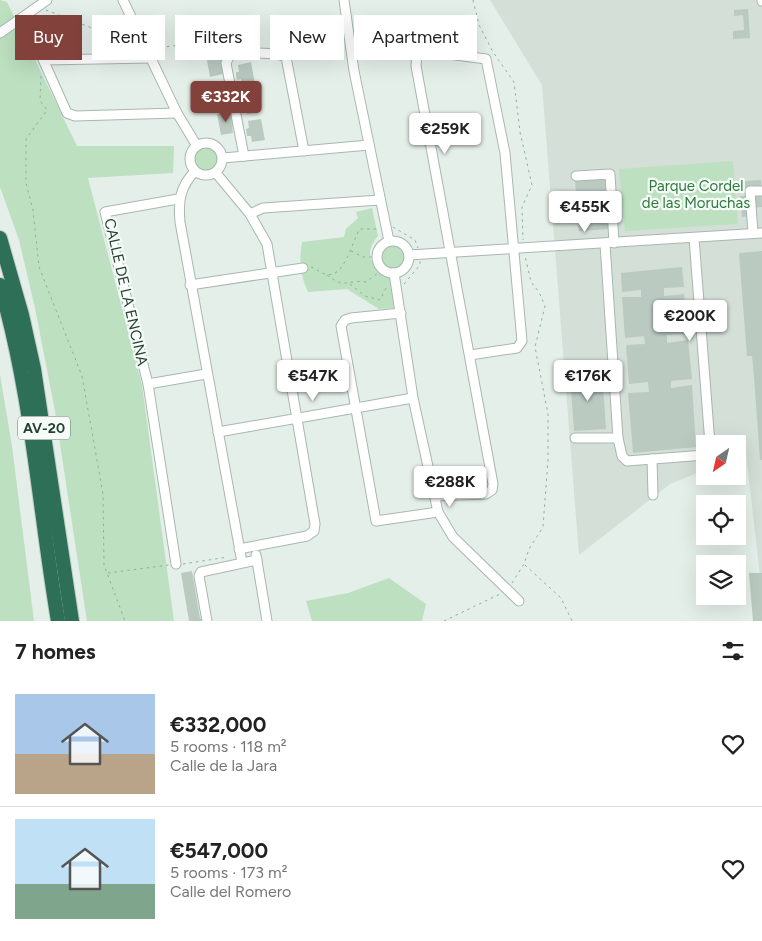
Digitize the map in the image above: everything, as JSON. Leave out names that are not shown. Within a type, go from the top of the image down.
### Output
[{"type":"highway","name":"AV-20","points":[[0,238],[22,315],[34,369],[72,621]]},
{"type":"highway","name":"AV-20","points":[[0,284],[8,312],[31,427],[58,621]]},
{"type":"street","points":[[0,33],[47,0]]},
{"type":"street","points":[[123,0],[130,15]]},
{"type":"street","points":[[344,0],[351,39],[354,72],[389,241]]},
{"type":"street","points":[[435,496],[486,494],[492,490],[493,484],[470,355],[452,252],[416,66],[417,56],[425,51],[486,59],[505,153],[519,249],[522,341],[518,348],[470,355]]},
{"type":"street","points":[[244,156],[226,63],[230,55],[236,52],[278,54],[286,57],[304,151]]},
{"type":"street","points":[[92,60],[44,61],[67,113],[75,116],[177,113]]},
{"type":"street","points":[[152,60],[177,113],[197,146]]},
{"type":"street","points":[[211,143],[219,148],[223,158],[220,168],[216,172],[203,175],[195,171],[190,158],[197,146],[211,143]]},
{"type":"street","points":[[223,158],[370,145]]},
{"type":"street","points":[[195,171],[185,182],[178,198],[180,222],[206,374],[242,562]]},
{"type":"street","points":[[216,172],[250,214],[267,244],[315,524],[314,532],[307,536],[239,549]]},
{"type":"street","points":[[576,176],[610,174],[610,244],[618,438],[622,456],[627,461],[696,456]]},
{"type":"street","points":[[409,255],[610,244],[757,233],[750,191],[762,191]]},
{"type":"street","name":"CALLE DE LA ENCINA","points":[[176,564],[148,384],[105,212],[178,198]]},
{"type":"street","points":[[250,214],[263,208],[380,200]]},
{"type":"street","points":[[694,238],[709,435]]},
{"type":"street","points":[[389,241],[404,245],[409,255],[404,269],[394,273],[383,269],[377,257],[380,247],[389,241]]},
{"type":"street","points":[[190,285],[303,268]]},
{"type":"street","points":[[394,273],[413,398],[438,512],[454,537],[519,601]]},
{"type":"street","points":[[401,313],[350,318],[345,320],[341,326],[354,408],[376,521],[438,512]]},
{"type":"street","name":"CALLE DE LA ENCINA","points":[[148,384],[206,374]]},
{"type":"street","points":[[218,432],[413,398]]},
{"type":"street","points":[[575,438],[618,438]]},
{"type":"street","points":[[652,459],[653,495]]},
{"type":"street","points":[[254,547],[267,621]]},
{"type":"street","points":[[207,621],[199,576],[205,570],[257,560]]},
{"type":"path","points":[[444,621],[508,590],[524,564],[528,549],[543,526],[548,423],[535,347],[545,306],[539,292],[531,282],[519,249],[522,207],[532,184],[520,132],[514,82],[490,45],[480,25],[473,0]]},
{"type":"path","points":[[38,7],[92,29]]},
{"type":"path","points":[[344,40],[354,39]]},
{"type":"path","points":[[44,61],[39,83],[40,101],[46,110],[26,139],[26,183],[33,210],[39,267],[82,376],[103,494],[104,565],[125,621]]},
{"type":"path","points":[[326,275],[334,274],[346,262],[353,238],[360,229],[371,229]]},
{"type":"path","points":[[351,250],[363,257],[377,257]]},
{"type":"path","points":[[303,268],[313,267],[339,284],[350,284],[357,281],[366,282],[383,269]]},
{"type":"path","points":[[524,564],[561,598],[572,621]]},
{"type":"shaded area","points":[[490,0],[762,0],[762,594],[746,453],[746,435],[696,435],[696,474],[670,484],[579,555],[542,85]]},
{"type":"green space","points":[[0,0],[7,2],[15,18],[15,60],[35,60],[77,146],[174,146],[173,173],[88,178],[142,385],[174,621],[87,621],[55,411],[35,308],[19,240],[0,187]]},
{"type":"green space","points":[[206,148],[214,151],[217,159],[214,167],[206,170],[198,167],[195,159],[198,151]]},
{"type":"green space","name":"Parque Cordel de las Moruchas","points":[[733,161],[738,224],[625,231],[619,169]]},
{"type":"green space","points":[[372,208],[378,236],[371,249],[371,260],[378,269],[390,277],[394,308],[379,309],[347,289],[308,292],[301,267],[302,242],[344,237],[346,229],[358,218],[356,212]]},
{"type":"green space","points":[[393,246],[401,249],[404,257],[401,265],[393,268],[385,265],[382,257],[385,249]]},
{"type":"green space","points":[[0,375],[12,446],[34,621],[0,621]]},
{"type":"green space","points":[[389,578],[426,604],[422,621],[312,621],[306,601],[348,593]]},
{"type":"building","points":[[748,9],[750,38],[733,39],[733,31],[744,30],[743,15],[734,16],[734,10]]},
{"type":"building","points":[[207,60],[224,60],[223,74],[210,77]]},
{"type":"building","points":[[251,62],[255,84],[242,86],[241,79],[237,80],[236,76],[236,72],[239,72],[238,65]]},
{"type":"building","points":[[224,83],[225,89],[229,89],[231,96],[227,97],[228,104],[215,106],[212,85]]},
{"type":"building","points":[[256,91],[260,112],[247,114],[246,108],[242,108],[243,93]]},
{"type":"building","points":[[230,112],[236,126],[232,126],[233,133],[221,135],[217,114]]},
{"type":"building","points":[[261,119],[265,140],[252,142],[251,136],[247,136],[248,121]]},
{"type":"building","points":[[606,179],[609,229],[579,231],[575,181]]},
{"type":"building","points":[[761,180],[762,207],[748,208],[749,216],[742,217],[740,196],[746,196],[744,181]]},
{"type":"building","points":[[762,251],[762,460],[760,460],[752,356],[747,356],[739,253]]},
{"type":"building","points":[[682,267],[684,287],[664,288],[664,296],[684,294],[688,334],[667,335],[667,343],[688,340],[692,379],[671,381],[671,388],[692,385],[696,447],[633,453],[628,393],[649,392],[648,382],[629,384],[626,345],[645,344],[644,336],[625,338],[622,297],[641,297],[641,290],[622,292],[621,273]]},
{"type":"building","points":[[602,373],[606,429],[574,431],[570,375]]},
{"type":"building","points":[[192,571],[202,621],[189,621],[181,573]]},
{"type":"building","points":[[749,573],[762,573],[762,621],[753,621]]}]
